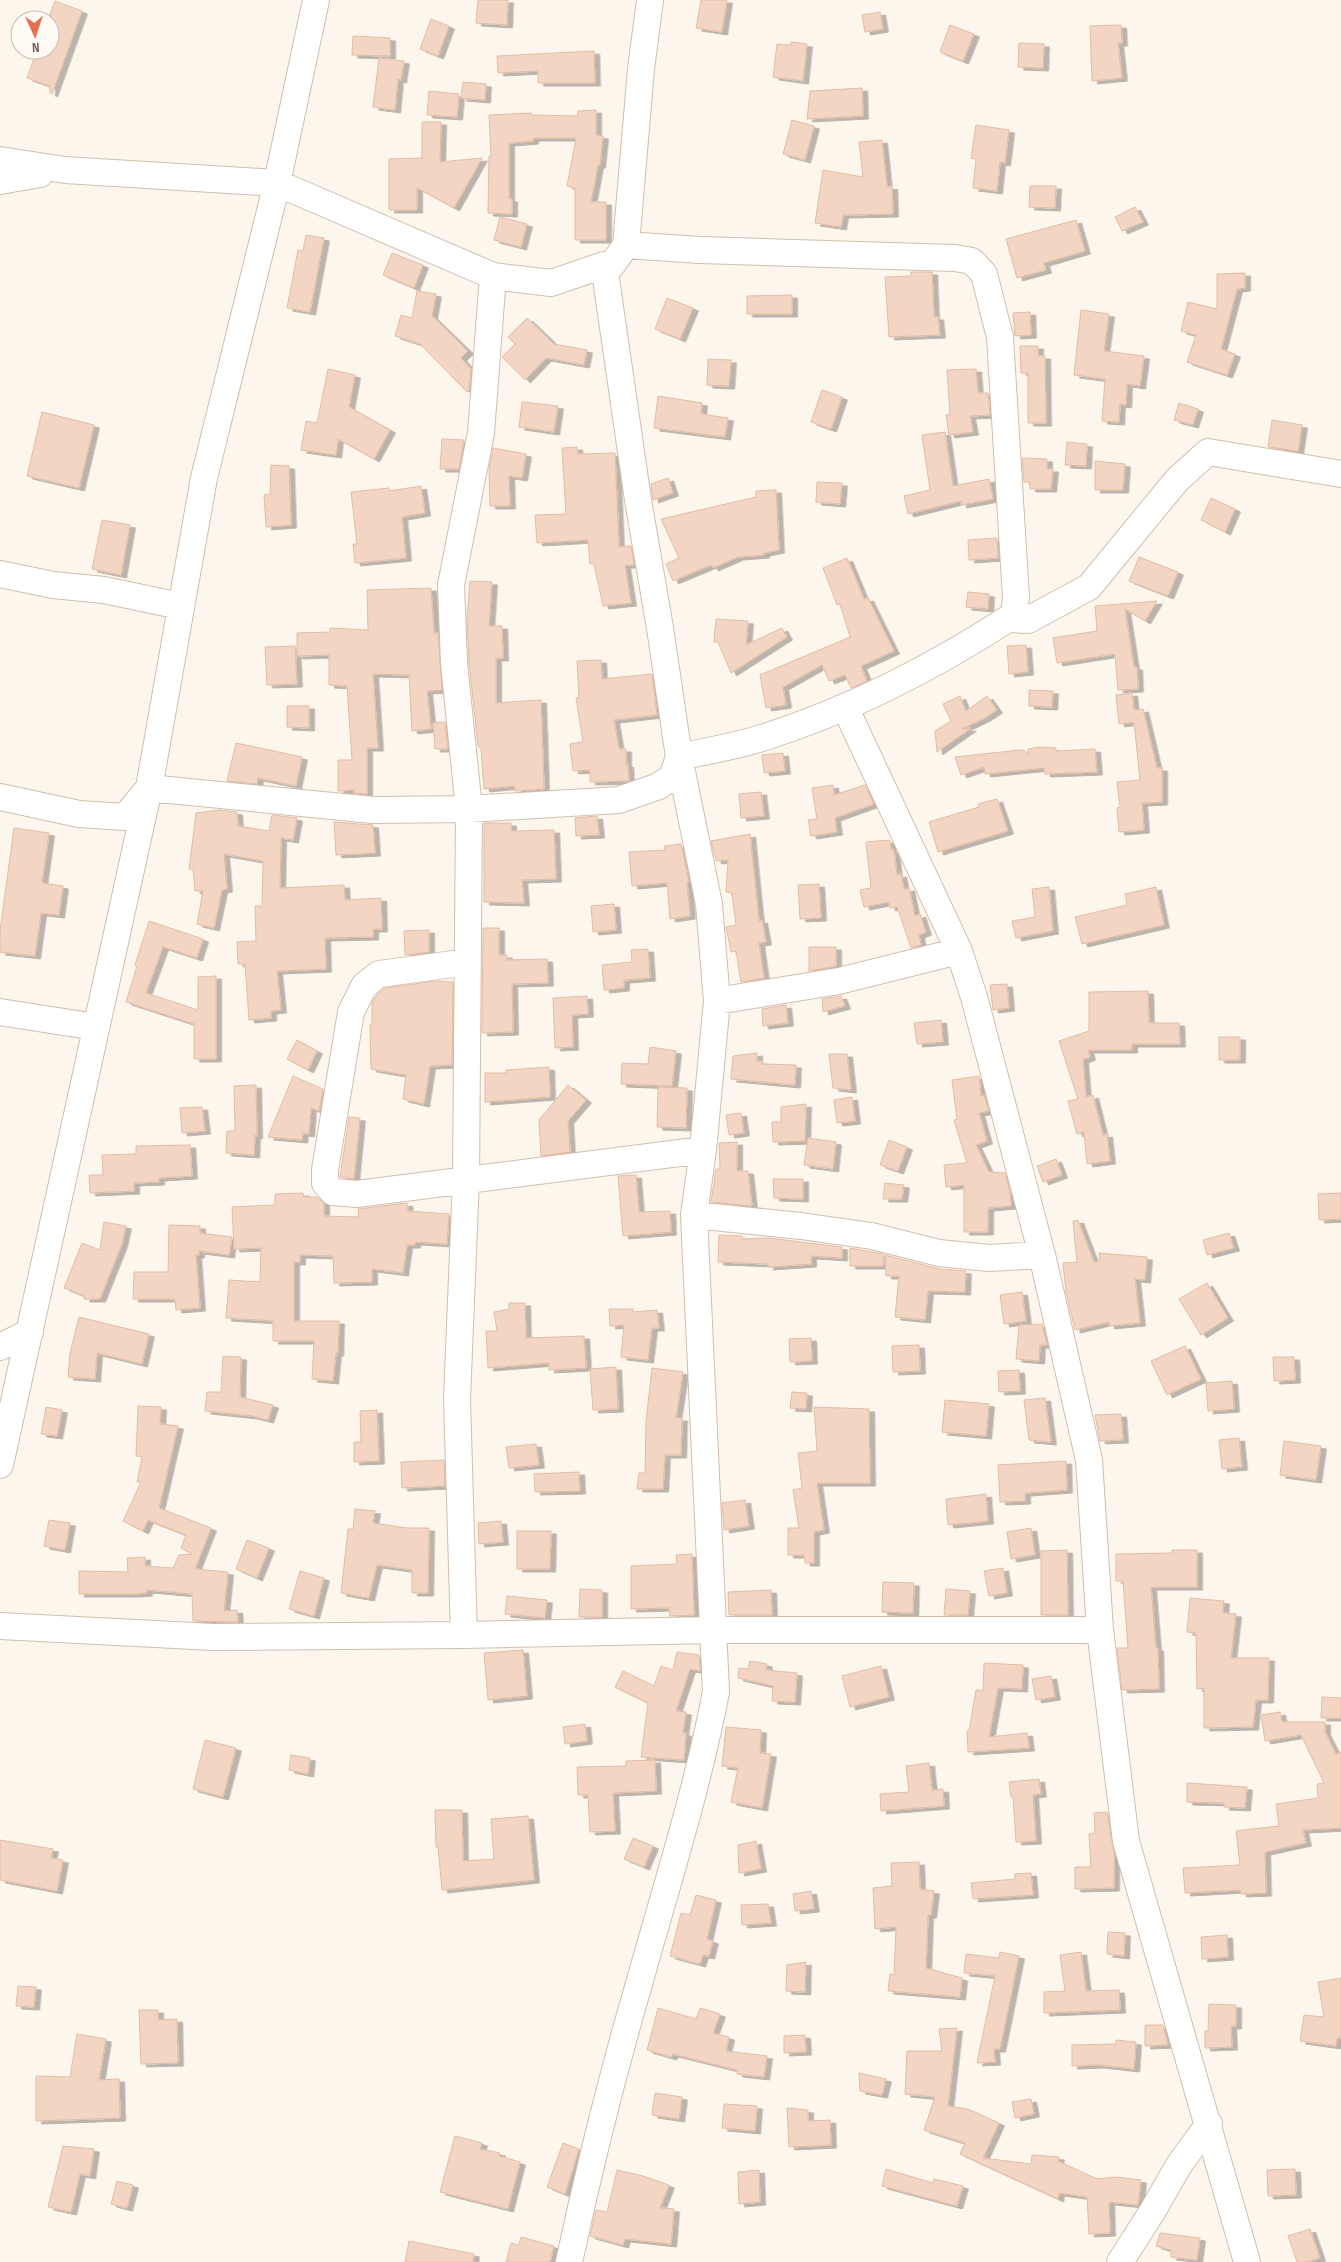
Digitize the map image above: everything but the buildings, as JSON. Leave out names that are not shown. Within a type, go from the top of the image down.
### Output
[{"type":"street","points":[[0,1465],[149,788],[204,478],[277,183],[316,0]]},
{"type":"street","points":[[0,160],[65,170],[277,183],[493,276],[551,283],[612,265],[626,245],[650,0]]},
{"type":"street","points":[[0,180],[65,170]]},
{"type":"street","points":[[626,245],[700,250],[955,258],[972,261],[984,274],[1000,337],[1016,598],[1014,616],[920,671],[845,707],[764,738],[680,757]]},
{"type":"street","points":[[569,2262],[590,2165],[704,1753],[716,1692],[694,1215],[703,1150],[717,1001],[709,904],[680,757],[638,500],[604,266]]},
{"type":"street","points":[[464,1635],[457,1399],[466,1179],[469,808],[454,663],[451,585],[481,433],[493,276]]},
{"type":"street","points":[[1008,619],[1028,620],[1088,587],[1177,480],[1208,452],[1341,474]]},
{"type":"street","points":[[0,574],[53,585],[104,590],[180,606]]},
{"type":"street","points":[[845,707],[959,951],[977,1006],[1042,1255],[1089,1460],[1100,1630],[1126,1841],[1209,2124],[1247,2262]]},
{"type":"street","points":[[149,788],[373,810],[469,808],[619,800],[659,786],[672,777],[680,757]]},
{"type":"street","points":[[0,797],[79,814],[125,817],[149,788]]},
{"type":"street","points":[[717,1001],[839,981],[959,951]]},
{"type":"street","points":[[468,962],[379,974],[364,986],[351,1012],[324,1183],[333,1192],[357,1194],[703,1150]]},
{"type":"street","points":[[0,1012],[96,1027]]},
{"type":"street","points":[[694,1215],[802,1226],[872,1236],[939,1253],[989,1258],[1042,1255]]},
{"type":"street","points":[[0,1347],[30,1332]]},
{"type":"street","points":[[0,1626],[214,1637],[714,1630],[1100,1630]]},
{"type":"street","points":[[1120,2262],[1179,2165],[1209,2124]]}]
